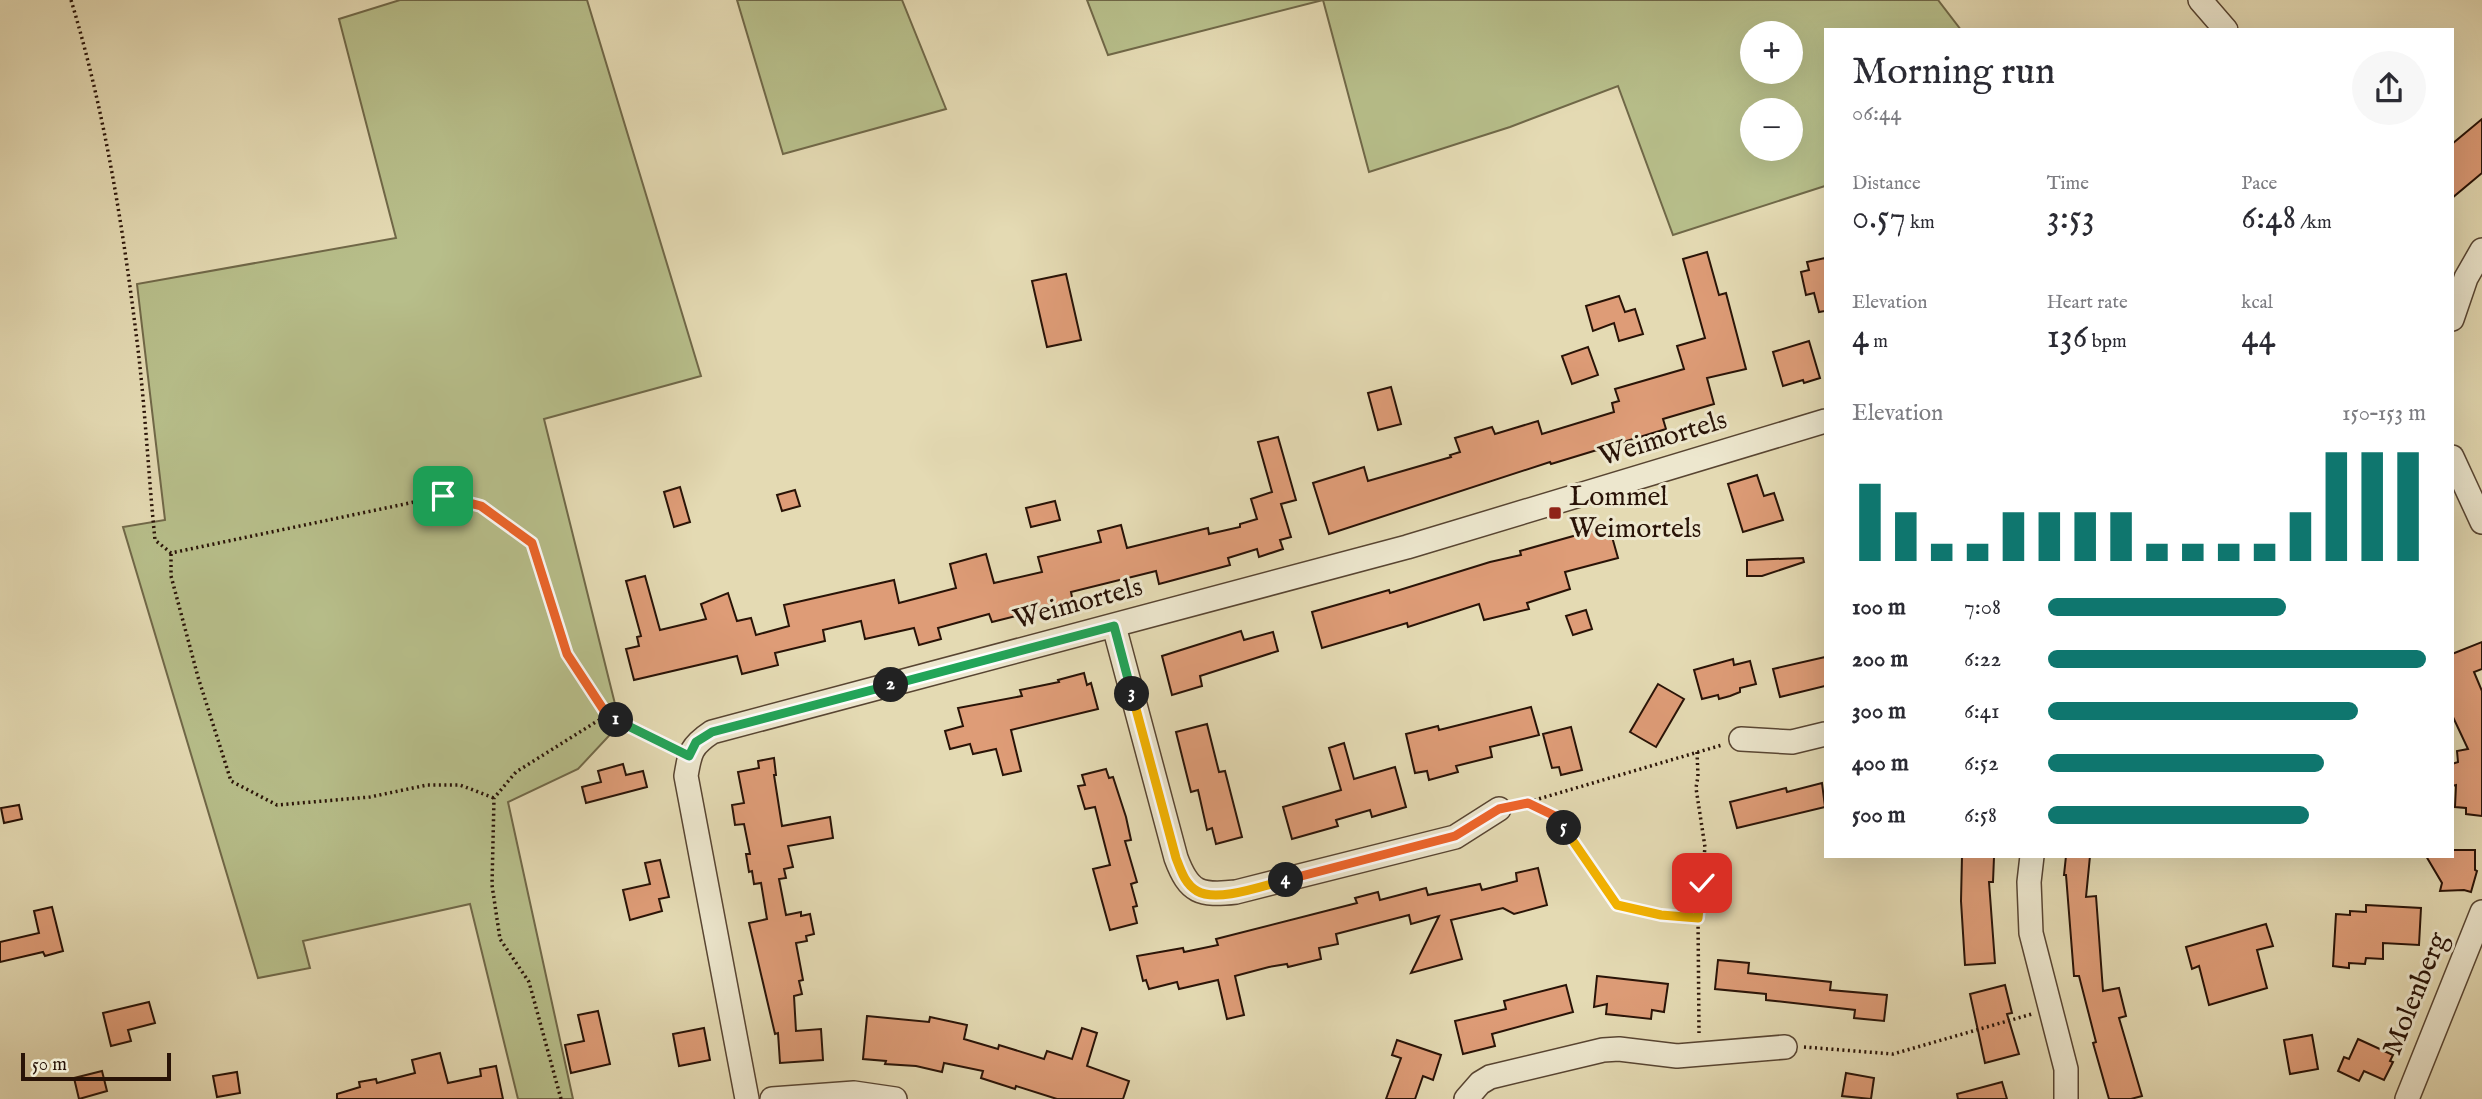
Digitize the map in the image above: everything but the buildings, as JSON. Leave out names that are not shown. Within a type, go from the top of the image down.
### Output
[{"type":"street","points":[[2200,0],[2224,28]]},
{"type":"street","points":[[2454,308],[2466,278],[2482,250]]},
{"type":"street","name":"Weimortels","points":[[689,756],[696,742],[712,732],[1407,547],[1824,421]]},
{"type":"street","points":[[2454,461],[2482,522]]},
{"type":"street","points":[[1114,626],[1176,858],[1183,876],[1197,891],[1206,894],[1236,892],[1455,836],[1499,809]]},
{"type":"street","points":[[1741,739],[1792,742],[1824,734]]},
{"type":"street","points":[[689,756],[686,776],[688,793],[747,1099]]},
{"type":"street","points":[[2032,858],[2029,882],[2031,933],[2066,1069],[2066,1099]]},
{"type":"street","name":"Molenberg","points":[[2407,1099],[2482,912]]},
{"type":"street","points":[[1466,1099],[1480,1083],[1490,1077],[1603,1050],[1619,1049],[1677,1056],[1785,1047]]},
{"type":"street","points":[[772,1099],[854,1093],[895,1099]]},
{"type":"path","points":[[71,0],[91,66],[120,215],[137,336],[155,540],[171,554],[171,576],[198,677],[231,781],[277,805],[370,797],[427,785],[460,785],[494,798]]},
{"type":"path","points":[[171,554],[443,496],[481,506],[532,543],[567,654],[607,715],[689,756]]},
{"type":"path","points":[[561,1099],[529,982],[500,939],[492,885],[494,798],[516,772],[607,715]]},
{"type":"path","points":[[1499,809],[1528,803],[1741,739]]},
{"type":"path","points":[[1697,752],[1696,788],[1705,847],[1698,918],[1698,1029],[1702,1054]]},
{"type":"path","points":[[1528,803],[1555,816],[1617,905],[1661,915],[1698,918]]},
{"type":"path","points":[[1785,1047],[1893,1054],[2050,1009]]},
{"type":"green space","points":[[400,0],[587,0],[701,376],[544,419],[620,724],[578,769],[508,802],[573,1099],[518,1099],[470,904],[303,941],[310,968],[258,978],[123,527],[165,520],[137,284],[396,238],[339,19]]},
{"type":"green space","points":[[737,0],[902,0],[946,109],[783,154]]},
{"type":"green space","points":[[1087,0],[1323,0],[1108,55]]},
{"type":"green space","points":[[1323,0],[1938,0],[1959,28],[1824,28],[1824,186],[1673,235],[1618,86],[1510,127],[1369,172]]},
{"type":"place","name":"Lommel Weimortels","points":[[1555,513]]},
{"type":"route","points":[[443,496],[481,506],[532,543],[567,654],[607,715],[689,756],[696,742],[712,732],[1114,626],[1176,858],[1183,876],[1197,891],[1206,894],[1236,892],[1455,836],[1499,809],[1528,803],[1555,816],[1617,905],[1661,915],[1698,918],[1702,883]]}]
